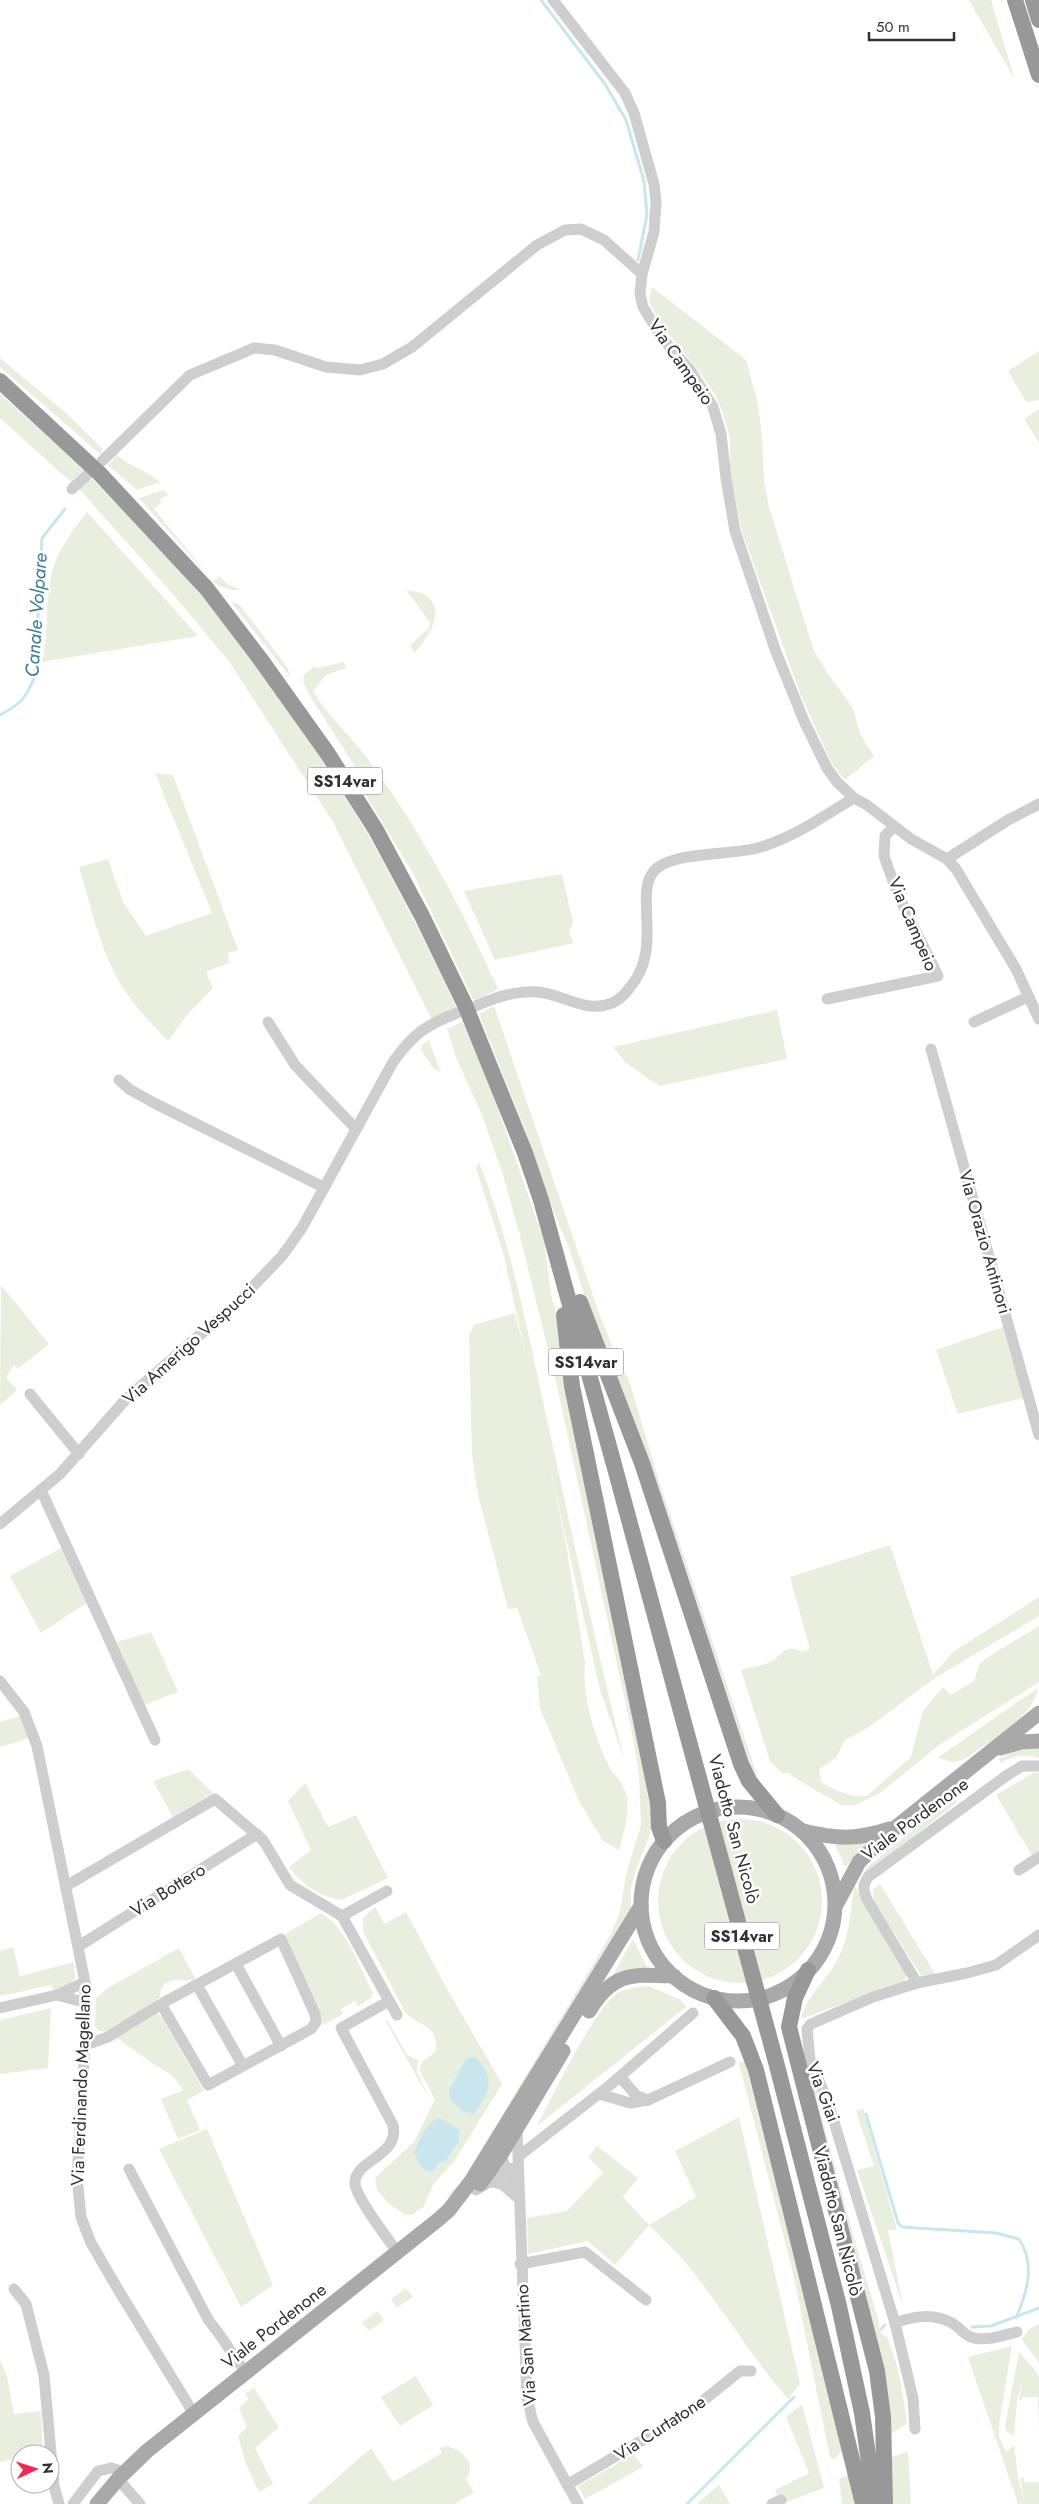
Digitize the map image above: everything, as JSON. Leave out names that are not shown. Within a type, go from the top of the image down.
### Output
[{"type":"highway","points":[[1015,0],[1039,75]]},
{"type":"highway","points":[[1033,0],[1039,20]]},
{"type":"highway","name":"SS14var","points":[[0,381],[100,473],[208,589],[261,660],[345,781],[376,830],[422,916],[465,1005],[528,1163],[559,1263]]},
{"type":"highway","points":[[559,1263],[573,1283],[624,1414],[741,1764],[749,1781],[778,1815]]},
{"type":"highway","points":[[559,1263],[558,1292],[566,1327],[572,1386],[658,1803],[659,1827],[664,1841]]},
{"type":"highway","name":"Viadotto San Nicolò","points":[[559,1263],[779,2071],[839,2306],[862,2413],[875,2504]]},
{"type":"highway","points":[[808,1970],[795,1998],[789,2027],[877,2371],[883,2417],[885,2504]]},
{"type":"highway","points":[[714,1998],[744,2036],[752,2057],[863,2504]]},
{"type":"main road","name":"Viale Pordenone","points":[[1039,1713],[1039,1725]]},
{"type":"main road","name":"Viale Pordenone","points":[[835,1906],[858,1862],[896,1826],[1039,1713]]},
{"type":"main road","name":"Viale Pordenone","points":[[994,1749],[1020,1742],[1039,1741]]},
{"type":"main road","name":"Viale Pordenone","points":[[745,1807],[778,1815],[803,1831],[817,1847],[827,1865],[833,1884],[835,1906],[829,1938],[819,1956],[808,1970],[788,1987],[765,1997],[740,2001],[714,1998],[694,1990],[674,1976],[662,1964],[650,1944],[643,1921],[641,1906],[647,1871],[664,1841],[690,1819],[717,1809],[745,1807]]},
{"type":"main road","name":"Viale Pordenone","points":[[803,1831],[845,1839],[869,1836],[896,1826]]},
{"type":"main road","name":"Viale Pordenone","points":[[97,2504],[121,2476],[245,2371],[398,2254],[449,2210],[472,2180],[641,1906]]},
{"type":"main road","name":"Viale Pordenone","points":[[449,2210],[465,2203],[500,2156],[600,1994],[609,1985],[634,1975],[674,1976]]},
{"type":"street","name":"Via Campeio","points":[[553,0],[625,93],[634,113],[654,184],[656,202],[654,232],[642,274],[640,294],[650,320],[662,338],[690,370],[713,407],[722,434],[726,478],[735,531],[776,652],[800,712],[827,768],[837,782],[854,798],[911,839],[947,859],[956,869],[1016,969],[1039,1019]]},
{"type":"street","points":[[102,461],[190,375],[254,348],[275,350],[326,367],[360,370],[382,364],[412,347],[537,245],[565,230],[582,229],[604,240],[642,274]]},
{"type":"street","points":[[72,489],[89,473]]},
{"type":"street","points":[[476,1006],[504,995],[539,992],[589,1006],[603,1006],[614,1003],[636,981],[644,965],[648,933],[647,886],[648,880],[655,869],[668,862],[688,857],[739,852],[774,843],[854,798]]},
{"type":"street","points":[[947,859],[1008,820],[1039,804]]},
{"type":"street","name":"Via Campeio","points":[[827,999],[938,976],[903,904],[884,856],[886,836],[894,826]]},
{"type":"street","points":[[974,1022],[1028,997]]},
{"type":"street","name":"Via Amerigo Vespucci","points":[[0,1524],[41,1490],[79,1454],[126,1399],[238,1301],[282,1256],[302,1228],[393,1062],[408,1042],[429,1024],[457,1013]]},
{"type":"street","points":[[268,1022],[295,1066],[356,1129]]},
{"type":"street","name":"Via Orazio Antinori","points":[[931,1050],[1039,1435]]},
{"type":"street","points":[[119,1080],[129,1089],[156,1104],[323,1187]]},
{"type":"street","points":[[30,1394],[79,1454]]},
{"type":"street","points":[[41,1490],[155,1740]]},
{"type":"street","name":"Via Ferdinando Magellano","points":[[2,1686],[24,1712],[37,1746],[85,1982],[87,2003],[77,2178],[81,2217],[96,2252],[194,2414]]},
{"type":"street","name":"Viale Pordenone","points":[[917,1983],[863,1892],[863,1884],[868,1877],[1006,1776],[1022,1766],[1039,1766]]},
{"type":"street","points":[[66,1886],[215,1799],[263,1840],[283,1876],[290,1884],[342,1916],[397,2015]]},
{"type":"street","name":"Via Bottero","points":[[79,1946],[256,1834]]},
{"type":"street","points":[[1019,1870],[1039,1857]]},
{"type":"street","points":[[342,1916],[387,1891]]},
{"type":"street","name":"Via Giai","points":[[915,2429],[913,2398],[895,2323],[828,2102],[810,2060],[806,2034],[810,2024],[873,1997],[917,1983],[967,1973],[996,1964],[1039,1936]]},
{"type":"street","points":[[85,2045],[108,2037],[161,2004],[281,1939],[315,2014],[316,2022],[311,2029],[208,2085],[161,2004]]},
{"type":"street","points":[[236,1964],[281,2046]]},
{"type":"street","points":[[0,2008],[57,1995],[85,1982]]},
{"type":"street","points":[[197,1985],[243,2066]]},
{"type":"street","points":[[57,1995],[87,2003]]},
{"type":"street","points":[[389,2001],[340,2028],[393,2125],[394,2137],[391,2144],[362,2169],[356,2176],[355,2184],[363,2201],[398,2254]]},
{"type":"street","points":[[476,2190],[508,2172],[519,2160],[620,2077],[693,2013]]},
{"type":"street","name":"Viale Pordenone","points":[[500,2156],[498,2150],[545,2072],[548,2057]]},
{"type":"street","points":[[599,2094],[630,2103],[648,2100],[730,2062]]},
{"type":"street","points":[[620,2077],[637,2096],[648,2100]]},
{"type":"street","name":"Via San Martino","points":[[517,2128],[520,2264],[527,2398],[533,2422],[578,2504]]},
{"type":"street","name":"Via San Martino","points":[[500,2156],[515,2184],[518,2198]]},
{"type":"street","points":[[129,2169],[209,2321],[222,2335],[232,2354],[245,2371]]},
{"type":"street","points":[[492,2182],[502,2184],[518,2198]]},
{"type":"street","name":"Via San Martino","points":[[520,2264],[585,2252],[646,2300]]},
{"type":"street","points":[[14,2289],[26,2304],[44,2375],[54,2486],[59,2504]]},
{"type":"street","points":[[895,2323],[915,2316],[929,2316],[952,2323],[965,2335],[975,2339],[987,2339],[1017,2332]]},
{"type":"street","name":"Via Curtatone","points":[[567,2485],[688,2413],[740,2371],[751,2371]]},
{"type":"street","points":[[73,2504],[98,2471],[111,2468],[121,2476],[140,2504]]},
{"type":"green space","points":[[969,0],[991,0],[1015,80]]},
{"type":"green space","points":[[652,287],[746,360],[758,404],[762,436],[764,482],[769,507],[814,651],[853,708],[860,734],[874,756],[845,780],[831,762],[800,693],[742,532],[730,472],[730,438],[721,408],[711,387],[661,324],[649,302]]},
{"type":"green space","points":[[1039,351],[1039,400],[1026,402],[1008,371]]},
{"type":"green space","points":[[0,358],[66,413],[103,449],[100,454],[0,367]]},
{"type":"green space","points":[[0,394],[84,469],[71,482],[0,418]]},
{"type":"green space","points":[[1039,409],[1039,443],[1024,419]]},
{"type":"green space","points":[[117,455],[160,482],[137,490],[108,465]]},
{"type":"green space","points":[[91,478],[119,505],[198,591],[247,651],[293,714],[339,785],[381,858],[457,1009],[432,1020],[333,822],[228,660],[172,593],[79,489]]},
{"type":"green space","points":[[164,490],[168,495],[160,499],[162,502],[154,509],[213,581],[139,498]]},
{"type":"green space","points":[[87,512],[198,636],[42,662],[46,641],[49,587],[53,567],[65,542]]},
{"type":"green space","points":[[220,576],[226,583],[241,590],[219,586],[213,581]]},
{"type":"green space","points":[[406,590],[425,595],[432,601],[435,608],[433,625],[424,641],[414,653],[410,645],[429,628],[430,622]]},
{"type":"green space","points":[[231,602],[239,604],[288,668],[290,677]]},
{"type":"green space","points":[[344,662],[346,668],[326,675],[313,691],[319,701],[366,756],[391,792],[425,846],[456,902],[498,989],[474,1001],[414,875],[364,792],[353,763],[310,696],[303,681],[304,675],[315,666],[317,668]]},
{"type":"green space","points":[[155,773],[173,775],[238,950],[228,953],[229,963],[206,972],[213,988],[187,1015],[168,1041],[132,1000],[115,974],[99,935],[79,867],[108,859],[123,902],[146,936],[212,913]]},
{"type":"green space","points":[[562,874],[573,923],[569,933],[574,943],[495,960],[464,891]]},
{"type":"green space","points":[[494,1006],[599,1313],[618,1361],[629,1380],[660,1484],[761,1787],[754,1775],[597,1334],[569,1248],[479,1014]]},
{"type":"green space","points":[[777,1010],[787,1059],[659,1086],[625,1062],[613,1047]]},
{"type":"green space","points":[[462,1022],[484,1069],[544,1241],[552,1300],[562,1329],[653,1812],[648,1840],[632,1883],[631,1911],[505,2121],[451,2197],[447,2196],[463,2180],[610,1936],[620,1912],[626,1875],[641,1825],[639,1775],[633,1738],[557,1386],[503,1175],[482,1115],[456,1057],[447,1029]]},
{"type":"green space","points":[[429,1040],[441,1073],[432,1067],[421,1050],[422,1045]]},
{"type":"green space","points":[[479,1162],[500,1222],[516,1282],[624,1759],[600,1690],[548,1458],[565,1539],[585,1662],[585,1687],[593,1726],[609,1766],[624,1788],[627,1798],[627,1818],[619,1850],[603,1841],[578,1799],[540,1708],[537,1676],[541,1675],[517,1608],[508,1609],[478,1495],[472,1456],[469,1335],[474,1325],[515,1313],[528,1366],[503,1252],[476,1168]]},
{"type":"green space","points":[[1,1285],[49,1344],[18,1369],[14,1365],[6,1377],[17,1390],[0,1405]]},
{"type":"green space","points":[[1003,1327],[1023,1398],[958,1414],[936,1350]]},
{"type":"green space","points":[[890,1545],[933,1675],[953,1652],[1039,1597],[1039,1616],[935,1678],[866,1729],[845,1740],[836,1758],[819,1769],[821,1782],[849,1795],[867,1796],[911,1757],[923,1711],[943,1687],[950,1695],[974,1681],[980,1664],[986,1658],[1039,1626],[1039,1682],[942,1743],[880,1793],[855,1805],[841,1805],[790,1775],[792,1773],[782,1773],[770,1761],[741,1670],[769,1663],[789,1649],[802,1652],[810,1649],[790,1577]]},
{"type":"green space","points":[[63,1547],[88,1602],[41,1633],[10,1576]]},
{"type":"green space","points":[[151,1632],[178,1692],[144,1705],[117,1642]]},
{"type":"green space","points":[[1038,1688],[1028,1709],[997,1737],[965,1759],[954,1762],[937,1758]]},
{"type":"green space","points":[[21,1716],[29,1738],[0,1747],[0,1722]]},
{"type":"green space","points":[[1020,1748],[1039,1748],[1039,1758],[1019,1756],[1001,1763],[999,1759]]},
{"type":"green space","points":[[188,1769],[213,1793],[173,1817],[153,1781]]},
{"type":"green space","points":[[1035,1772],[1039,1773],[1039,1853],[1033,1857],[996,1795]]},
{"type":"green space","points":[[305,1783],[328,1827],[356,1815],[388,1878],[341,1900],[318,1893],[294,1873],[289,1867],[311,1850],[288,1801]]},
{"type":"green space","points":[[954,1797],[957,1802],[863,1877],[866,1868]]},
{"type":"green space","points":[[740,1819],[771,1825],[798,1843],[816,1870],[822,1901],[816,1932],[798,1959],[771,1977],[740,1983],[709,1977],[682,1959],[664,1932],[658,1901],[664,1870],[682,1843],[709,1825]]},
{"type":"green space","points":[[834,1842],[868,1843],[845,1867]]},
{"type":"green space","points":[[880,1884],[935,1974],[922,1977],[874,1901],[873,1890]]},
{"type":"green space","points":[[854,1885],[906,1975],[905,1981],[801,2019],[806,2004],[833,1967],[843,1948]]},
{"type":"green space","points":[[375,1907],[384,1924],[406,1912],[447,1989],[502,2084],[455,2160],[433,2185],[424,2206],[412,2215],[405,2215],[388,2203],[377,2190],[375,2178],[414,2142],[435,2099],[419,2070],[422,2062],[435,2052],[436,2043],[435,2037],[428,2028],[405,2012],[363,1931],[363,1918]]},
{"type":"green space","points":[[321,1913],[338,1928],[345,1938],[373,1993],[371,1998],[358,2006],[355,2001],[341,2009],[343,2014],[323,2025],[285,1934]]},
{"type":"green space","points":[[633,1939],[648,1969],[612,1977]]},
{"type":"green space","points":[[13,1947],[20,1976],[74,1962],[75,1979],[66,1987],[53,1990],[51,1985],[0,1996],[0,1951]]},
{"type":"green space","points":[[179,1948],[196,1980],[173,1980],[164,1984],[160,1997],[111,2032],[99,2031],[95,2026],[96,1998],[108,1988]]},
{"type":"green space","points":[[649,1986],[681,2000],[686,2007],[537,2126],[587,2033],[609,2000],[619,1992]]},
{"type":"green space","points":[[51,2008],[48,2068],[0,2074],[0,2020]]},
{"type":"green space","points":[[154,2013],[158,2013],[163,2019],[204,2091],[187,2100],[200,2130],[178,2139],[161,2099],[183,2090],[173,2076],[116,2037]]},
{"type":"green space","points":[[385,2020],[388,2021],[407,2055],[418,2060],[417,2072],[431,2102]]},
{"type":"green space","points":[[745,2061],[842,2450],[834,2460],[830,2457],[793,2273],[739,2063]]},
{"type":"green space","points":[[810,2078],[820,2095],[817,2099],[880,2329],[887,2337],[900,2379],[907,2424],[889,2435]]},
{"type":"green space","points":[[863,2108],[897,2230],[888,2230],[903,2306],[857,2170],[874,2166],[856,2111]]},
{"type":"green space","points":[[739,2117],[800,2384],[788,2399],[698,2278],[680,2256],[649,2225],[696,2197],[675,2151]]},
{"type":"green space","points":[[207,2129],[273,2285],[241,2307],[159,2149]]},
{"type":"green space","points":[[597,2146],[638,2178],[623,2197],[649,2225],[615,2265],[588,2241],[528,2254],[527,2218],[567,2211],[603,2173],[588,2157]]},
{"type":"green space","points":[[406,2288],[413,2297],[397,2308],[391,2299]]},
{"type":"green space","points":[[378,2311],[384,2320],[369,2331],[362,2322]]},
{"type":"green space","points":[[1039,2324],[1039,2363],[1022,2339],[1029,2329]]},
{"type":"green space","points":[[1012,2346],[999,2424],[999,2436],[1006,2452],[1014,2445],[1018,2478],[1025,2502],[1020,2478],[1024,2478],[1024,2482],[1039,2482],[1039,2504],[1018,2504],[968,2357]]},
{"type":"green space","points":[[1019,2352],[1036,2371],[1039,2378],[1039,2439],[1038,2397],[1022,2397],[1022,2400],[1019,2400],[1023,2380],[1017,2400],[1014,2436],[1007,2432],[1005,2426]]},
{"type":"green space","points":[[0,2359],[7,2376],[14,2414],[41,2411],[43,2444],[10,2444],[10,2460],[0,2462]]},
{"type":"green space","points":[[416,2376],[433,2405],[400,2426],[381,2397]]},
{"type":"green space","points":[[254,2388],[279,2427],[255,2448],[273,2484],[259,2492],[246,2464],[238,2436],[247,2427],[239,2408],[249,2399],[245,2394]]},
{"type":"green space","points":[[802,2404],[824,2488],[781,2504],[775,2490],[809,2473],[786,2417]]},
{"type":"green space","points":[[447,2446],[462,2454],[469,2463],[470,2468],[466,2479],[474,2492],[455,2504],[307,2504],[371,2448],[393,2482],[442,2453],[440,2448]]},
{"type":"green space","points":[[908,2451],[911,2504],[891,2504],[890,2458]]},
{"type":"green space","points":[[634,2454],[643,2467],[585,2499],[578,2486]]},
{"type":"green space","points":[[851,2474],[858,2504],[842,2504],[839,2479]]},
{"type":"green space","points":[[719,2485],[730,2504],[697,2504]]},
{"type":"water","points":[[476,2057],[486,2072],[488,2086],[474,2114],[462,2111],[450,2100],[449,2091],[466,2058]]},
{"type":"water","points":[[440,2118],[460,2130],[459,2141],[445,2162],[441,2161],[432,2172],[420,2165],[414,2153],[427,2127],[430,2123]]},
{"type":"waterway","points":[[541,0],[605,84],[626,120],[644,181],[647,215],[638,260]]},
{"type":"waterway","name":"Canale Volpare","points":[[0,715],[22,700],[35,676],[42,538],[65,509]]},
{"type":"waterway","points":[[866,2114],[898,2223],[902,2227],[996,2233],[1019,2239],[1027,2259],[1028,2278],[1024,2298],[1016,2318]]},
{"type":"waterway","points":[[972,2327],[991,2326],[1039,2308]]},
{"type":"waterway","points":[[881,2329],[885,2325]]},
{"type":"waterway","points":[[687,2504],[794,2397]]}]
